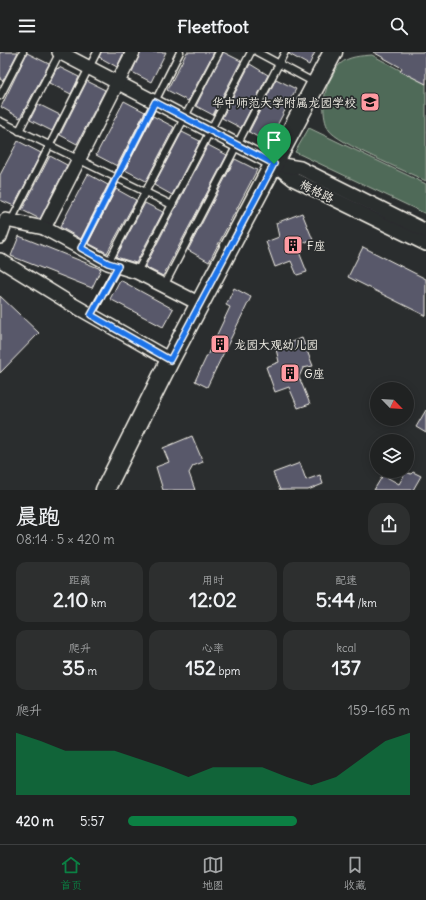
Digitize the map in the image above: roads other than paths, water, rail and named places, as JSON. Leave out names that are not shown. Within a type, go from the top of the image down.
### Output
[{"type":"street","points":[[60,52],[274,164]]},
{"type":"street","points":[[44,228],[133,52]]},
{"type":"street","points":[[105,490],[170,360],[334,52]]},
{"type":"street","name":"梅格路","points":[[274,164],[300,168],[426,231]]},
{"type":"street","name":"梅格路","points":[[274,164],[293,179],[426,244]]},
{"type":"street","points":[[0,237],[6,220],[44,228],[113,264],[137,272],[200,304]]},
{"type":"street","points":[[0,260],[91,315],[170,360]]},
{"type":"lane","points":[[0,96],[23,52]]},
{"type":"lane","points":[[19,131],[60,52]]},
{"type":"lane","points":[[11,221],[97,52]]},
{"type":"lane","points":[[81,248],[180,52]]},
{"type":"lane","points":[[91,315],[145,192],[219,52]]},
{"type":"lane","points":[[137,272],[251,52]]},
{"type":"lane","points":[[257,52],[316,84]]},
{"type":"lane","points":[[164,286],[285,52]]},
{"type":"lane","points":[[0,121],[172,205]]},
{"type":"place","name":"华中师范大学附属龙园学校","points":[[370,102]]},
{"type":"place","name":"F座","points":[[293,245]]},
{"type":"place","name":"龙园大观幼儿园","points":[[220,344]]},
{"type":"place","name":"G座","points":[[290,373]]}]
